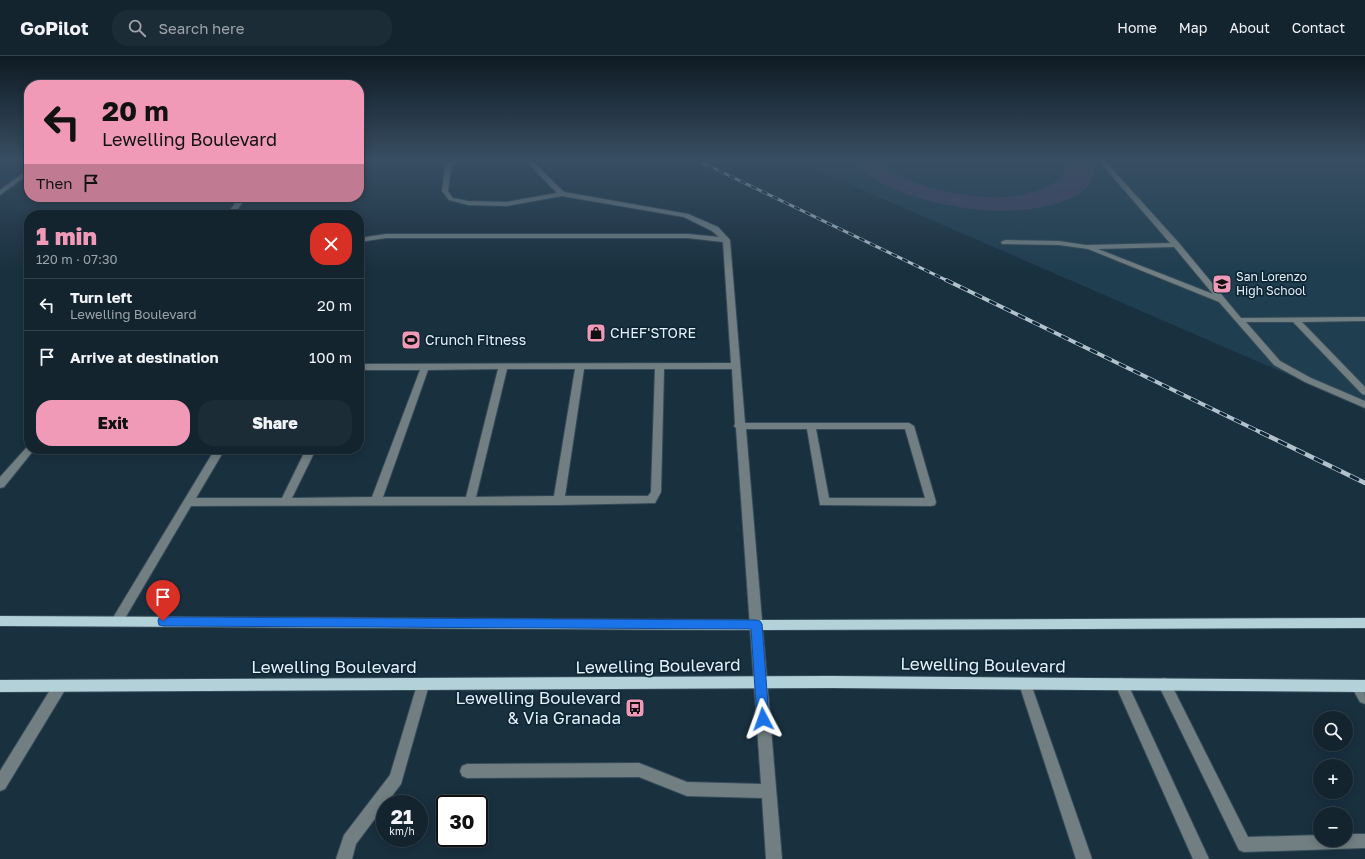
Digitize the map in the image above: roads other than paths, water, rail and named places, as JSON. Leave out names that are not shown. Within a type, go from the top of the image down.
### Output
[{"type":"main road","points":[[0,621],[756,624],[1365,623]]},
{"type":"main road","name":"Lewelling Boulevard","points":[[0,686],[423,685],[760,682],[1361,686]]},
{"type":"street","points":[[449,197],[451,200],[468,203],[507,204],[543,197]]},
{"type":"street","points":[[584,197],[686,214],[715,230],[726,240],[734,366],[774,859]]},
{"type":"street","points":[[1134,197],[1276,363],[1308,380],[1365,405]]},
{"type":"street","points":[[233,210],[240,202]]},
{"type":"street","points":[[364,239],[386,236],[688,236],[726,240]]},
{"type":"street","points":[[1005,242],[1059,243],[1086,247],[1176,245]]},
{"type":"street","points":[[1086,247],[1223,300]]},
{"type":"street","points":[[1295,319],[1365,392]]},
{"type":"street","points":[[1239,320],[1365,319]]},
{"type":"street","points":[[189,502],[651,500],[656,492],[660,366]]},
{"type":"street","points":[[364,367],[734,366]]},
{"type":"street","points":[[376,501],[426,367]]},
{"type":"street","points":[[470,501],[503,367]]},
{"type":"street","points":[[559,501],[580,367]]},
{"type":"street","points":[[739,426],[811,426],[909,426],[931,502],[824,502],[811,426]]},
{"type":"street","points":[[0,484],[26,454]]},
{"type":"street","points":[[117,621],[217,454]]},
{"type":"street","points":[[285,502],[309,454]]},
{"type":"street","points":[[1024,684],[1084,859]]},
{"type":"street","points":[[1121,684],[1201,859]]},
{"type":"street","points":[[1164,684],[1244,845],[1365,841]]},
{"type":"street","points":[[344,859],[350,840],[396,779],[423,685]]},
{"type":"street","points":[[0,784],[60,686]]},
{"type":"street","points":[[1361,686],[1365,698]]},
{"type":"street","points":[[467,771],[639,770],[687,789],[769,791]]},
{"type":"railway","points":[[775,197],[948,281]]},
{"type":"railway","points":[[946,280],[1262,433]]},
{"type":"railway","points":[[1260,432],[1365,483]]},
{"type":"place","name":"San Lorenzo High School","points":[[1222,284]]},
{"type":"place","name":"CHEF'STORE","points":[[596,333]]},
{"type":"place","name":"Crunch Fitness","points":[[411,340]]},
{"type":"place","name":"Lewelling Boulevard & Via Granada","points":[[635,708]]}]
